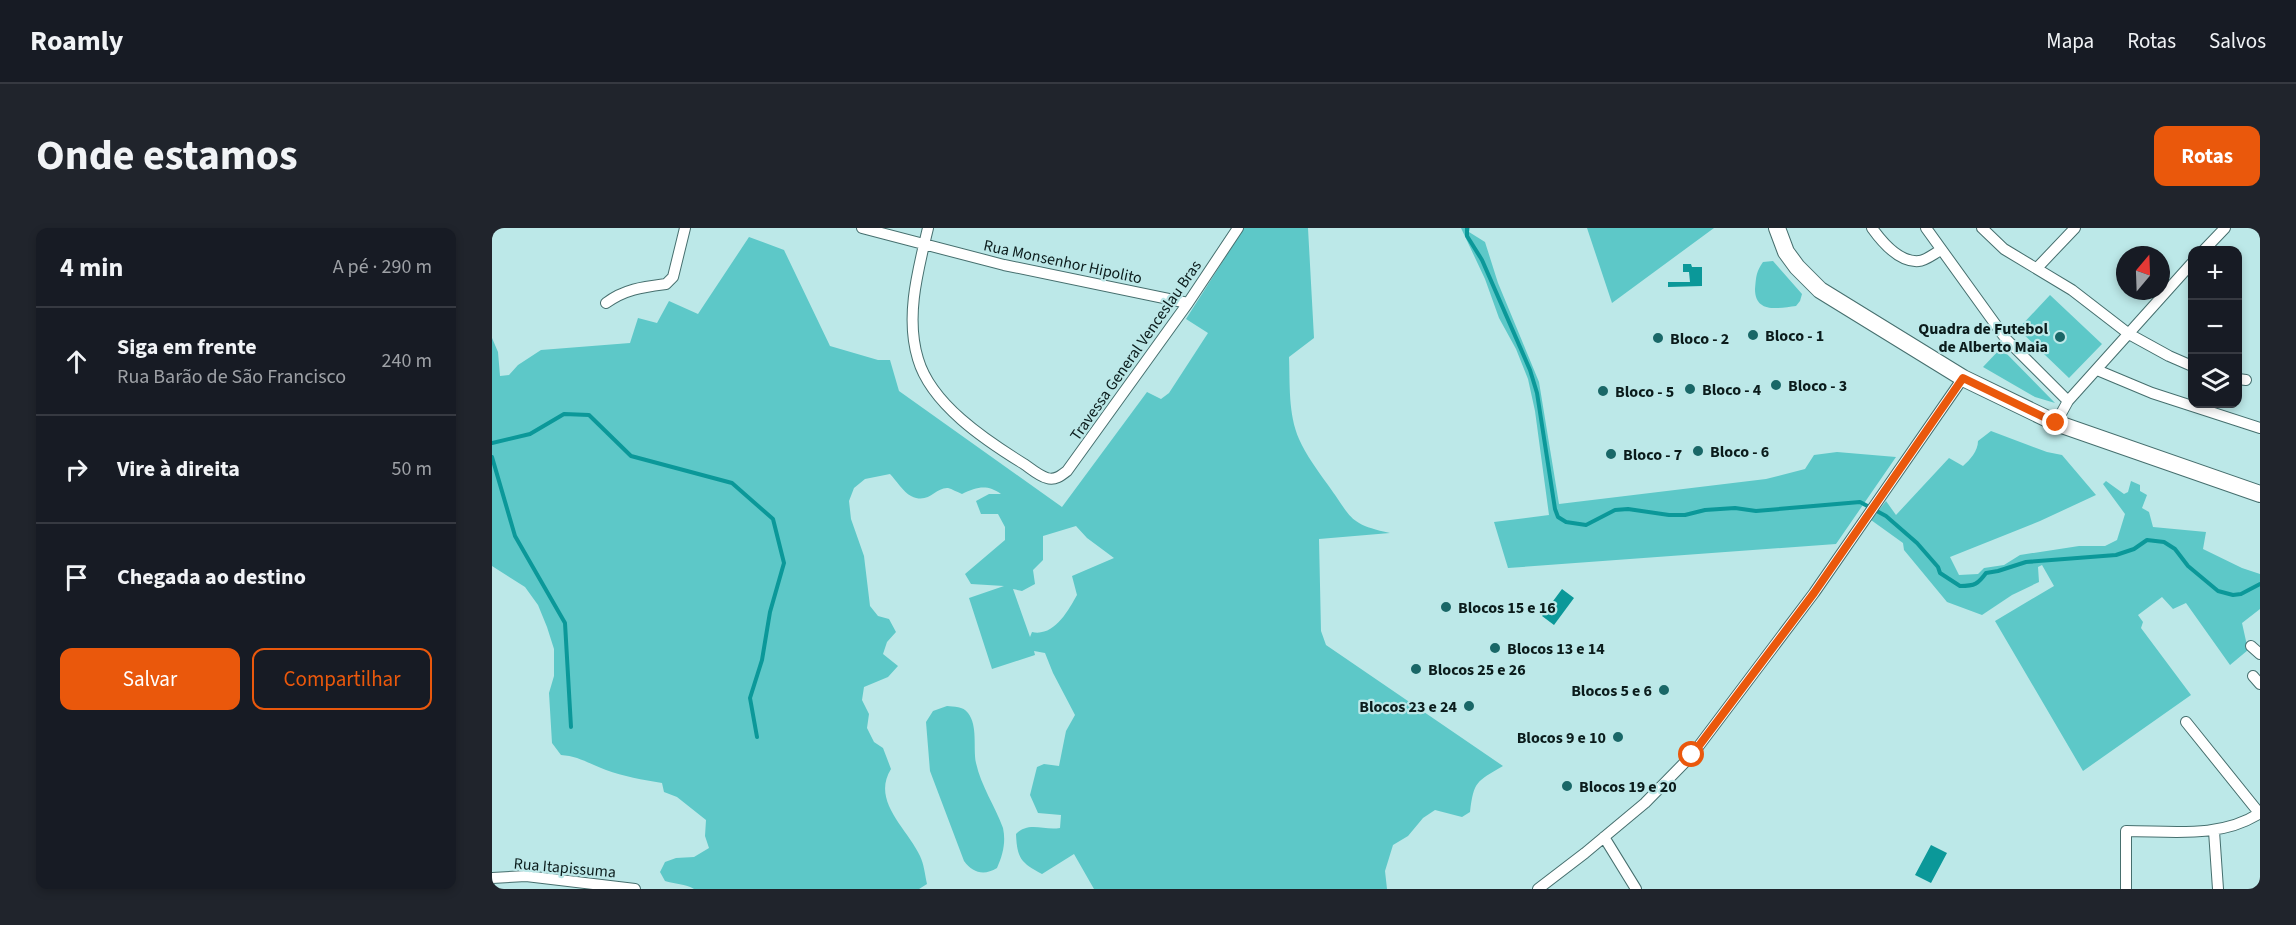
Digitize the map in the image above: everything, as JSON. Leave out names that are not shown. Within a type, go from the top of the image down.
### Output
[{"type":"main road","points":[[1776,228],[1791,260],[1820,290],[1963,378],[2056,423],[2260,494]]},
{"type":"street","points":[[606,303],[638,287],[666,284],[670,281],[685,228]]},
{"type":"street","name":"Rua Monsenhor Hipolito","points":[[862,228],[1068,279],[1188,303]]},
{"type":"street","points":[[924,245],[928,228]]},
{"type":"street","name":"Travessa General Venceslau Bras","points":[[924,245],[914,297],[912,327],[918,359],[927,382],[944,403],[965,421],[999,448],[1047,478],[1060,477],[1067,471],[1188,303],[1238,228]]},
{"type":"street","points":[[1872,228],[1897,255],[1908,259],[1920,261],[1941,250]]},
{"type":"street","points":[[1926,228],[2006,339],[2068,401]]},
{"type":"street","points":[[1982,228],[2004,249],[2072,290],[2129,334],[2188,364]]},
{"type":"street","points":[[2037,268],[2075,228]]},
{"type":"street","points":[[2208,246],[2225,228]]},
{"type":"street","points":[[2056,423],[2068,401],[2188,269]]},
{"type":"street","points":[[2097,370],[2152,393],[2260,428]]},
{"type":"street","points":[[1538,889],[1645,803],[1692,755],[1814,593],[1963,378]]},
{"type":"street","points":[[2251,646],[2260,654]]},
{"type":"street","points":[[2126,889],[2126,826],[2214,831],[2235,826],[2260,813],[2186,722]]},
{"type":"street","points":[[2214,831],[2218,889]]},
{"type":"street","points":[[1604,837],[1636,889]]},
{"type":"street","name":"Rua Itapissuma","points":[[492,878],[526,876],[635,889]]},
{"type":"shaded area","points":[[1244,228],[1308,228],[1314,338],[1289,357],[1290,398],[1295,429],[1309,457],[1352,518],[1358,523],[1390,533],[1319,539],[1321,631],[1326,645],[1503,766],[1478,783],[1473,794],[1470,812],[1462,817],[1435,810],[1423,818],[1408,836],[1393,845],[1385,871],[1387,889],[1094,889],[1074,854],[1042,874],[1035,870],[1025,863],[1019,854],[1016,834],[1031,827],[1060,828],[1061,815],[1038,813],[1030,795],[1037,767],[1044,764],[1059,766],[1066,731],[1075,715],[1045,653],[1034,651],[1035,655],[992,669],[969,598],[1004,586],[971,584],[965,574],[1005,540],[1005,527],[998,514],[981,514],[976,501],[989,494],[1001,494],[986,488],[977,488],[962,494],[943,488],[927,497],[917,498],[905,492],[890,474],[865,479],[854,488],[849,501],[851,519],[864,556],[870,606],[878,616],[889,619],[896,632],[887,642],[883,654],[898,666],[888,677],[864,687],[862,700],[869,714],[867,728],[874,742],[883,748],[891,769],[886,781],[885,792],[888,803],[920,856],[927,884],[919,889],[694,889],[665,881],[660,872],[665,862],[676,858],[694,857],[709,848],[705,836],[706,820],[677,797],[664,792],[662,783],[619,774],[561,755],[552,743],[549,693],[554,676],[554,649],[547,627],[538,605],[525,587],[492,566],[492,338],[498,352],[500,376],[509,375],[518,365],[541,350],[630,343],[638,318],[657,323],[669,301],[698,314],[749,237],[784,250],[830,346],[878,360],[890,360],[899,391],[1062,507],[1147,392],[1161,399],[1169,393],[1208,333],[1186,319]],"holes":[[[1076,526],[1087,538],[1114,558],[1072,576],[1077,595],[1065,615],[1054,627],[1040,633],[1032,632],[1030,637],[1013,589],[1022,591],[1035,584],[1033,570],[1043,560],[1043,536]]]},
{"type":"shaded area","points":[[1461,228],[1470,228],[1469,232],[1485,242],[1498,283],[1539,382],[1559,504],[1766,479],[1805,469],[1814,455],[1837,452],[1896,457],[1836,544],[1508,568],[1494,522],[1549,515],[1535,411],[1528,379],[1516,349],[1499,318],[1485,279]]},
{"type":"shaded area","points":[[1587,228],[1714,228],[1612,303]]},
{"type":"shaded area","points":[[1773,261],[1802,294],[1796,306],[1769,308],[1763,306],[1756,297],[1755,289],[1759,269],[1763,262]]},
{"type":"shaded area","points":[[1683,264],[1702,267],[1702,286],[1668,287],[1668,282],[1690,282],[1689,272],[1683,272]]},
{"type":"shaded area","name":"Quadra de Futebol de Alberto Maia","points":[[2050,295],[2102,344],[2069,378],[2018,329]]},
{"type":"shaded area","points":[[2001,348],[2055,403],[2035,397],[1983,367]]},
{"type":"shaded area","points":[[1991,431],[2047,452],[2062,455],[2096,495],[2040,521],[1950,557],[1959,575],[1978,574],[1984,568],[2004,565],[2020,555],[2079,546],[2105,546],[2117,540],[2125,514],[2103,484],[2106,481],[2124,494],[2128,492],[2131,481],[2140,485],[2140,491],[2147,495],[2142,508],[2149,512],[2153,527],[2206,532],[2203,549],[2260,574],[2260,609],[2242,623],[2248,650],[2230,665],[2186,603],[2173,609],[2162,597],[2138,615],[2143,622],[2141,628],[2191,695],[2083,771],[1995,621],[2054,586],[2042,565],[2038,567],[2039,582],[2012,595],[1982,615],[1947,602],[1904,550],[1903,543],[1871,520],[1886,501],[1896,515],[1949,458],[1963,466],[1975,452],[1978,441]]},
{"type":"shaded area","points":[[1562,589],[1574,598],[1554,625],[1542,616]]},
{"type":"shaded area","points":[[947,706],[964,709],[971,718],[978,771],[1003,828],[1004,843],[1001,858],[997,868],[988,872],[975,871],[964,861],[930,771],[926,722],[933,711]]},
{"type":"shaded area","points":[[1931,845],[1947,853],[1931,883],[1915,875]]},
{"type":"waterway","points":[[1467,228],[1467,236],[1482,260],[1530,370],[1537,393],[1555,509],[1558,517],[1566,522],[1586,525],[1615,510],[1628,509],[1685,515],[1705,510],[1735,508],[1756,511],[1860,502],[1886,516],[1917,543],[1938,567],[1940,573],[1960,586],[1976,584],[1986,573],[2026,562],[2116,555],[2134,549],[2147,540],[2164,542],[2175,549],[2188,566],[2218,591],[2233,595],[2241,594],[2260,584]]},
{"type":"waterway","points":[[492,443],[530,434],[564,414],[589,415],[631,456],[732,483],[773,519],[784,563],[770,612],[762,660],[750,698],[757,737]]},
{"type":"waterway","points":[[492,457],[515,536],[565,623],[571,727]]},
{"type":"place","name":"Bloco - 1","points":[[1753,335]]},
{"type":"place","name":"Quadra de Futebol de Alberto Maia","points":[[2060,337]]},
{"type":"place","name":"Bloco - 2","points":[[1658,338]]},
{"type":"place","name":"Bloco - 3","points":[[1776,385]]},
{"type":"place","name":"Bloco - 4","points":[[1690,389]]},
{"type":"place","name":"Bloco - 5","points":[[1603,391]]},
{"type":"place","name":"Bloco - 6","points":[[1698,451]]},
{"type":"place","name":"Bloco - 7","points":[[1611,454]]},
{"type":"place","name":"Blocos 15 e 16","points":[[1446,607]]},
{"type":"place","name":"Blocos 13 e 14","points":[[1495,648]]},
{"type":"place","name":"Blocos 25 e 26","points":[[1416,669]]},
{"type":"place","name":"Blocos 5 e 6","points":[[1664,690]]},
{"type":"place","name":"Blocos 23 e 24","points":[[1469,706]]},
{"type":"place","name":"Blocos 9 e 10","points":[[1618,737]]},
{"type":"place","name":"Blocos 19 e 20","points":[[1567,786]]},
{"type":"route","points":[[1692,755],[1814,593],[1963,378],[2056,423]]}]
